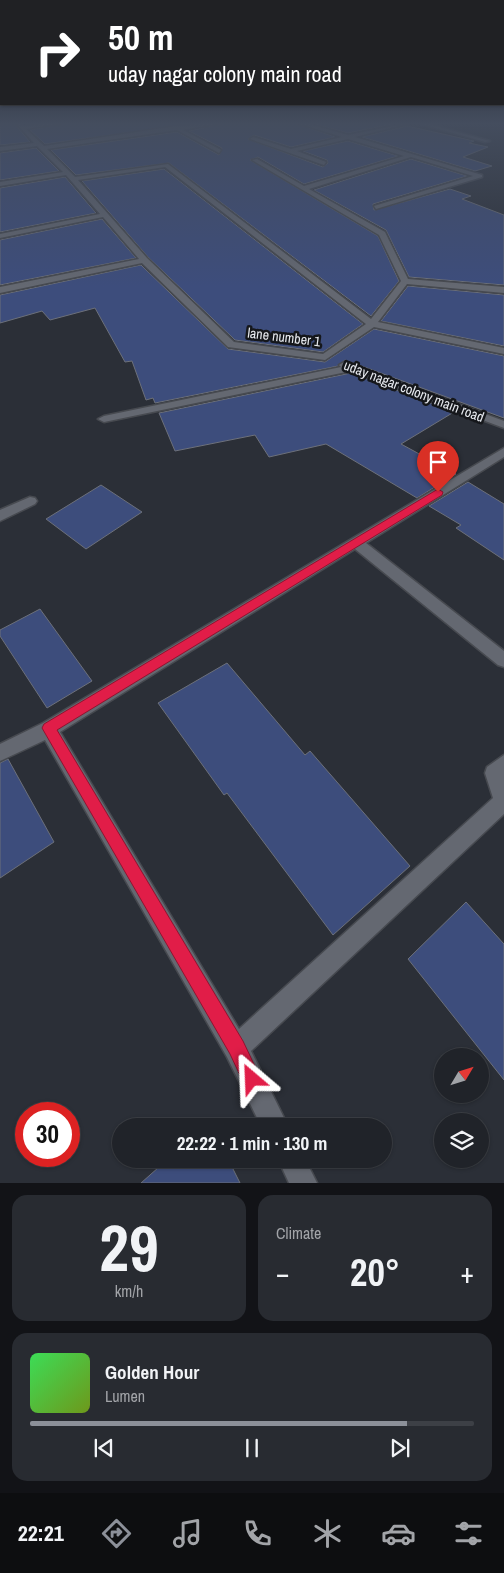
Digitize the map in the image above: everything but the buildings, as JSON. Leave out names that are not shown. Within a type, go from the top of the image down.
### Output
[{"type":"street","points":[[0,184],[59,177]]},
{"type":"street","name":"lane number 1","points":[[71,177],[144,260],[231,344],[325,357],[372,324],[405,281]]},
{"type":"street","points":[[182,177],[372,324],[504,351]]},
{"type":"street","points":[[286,177],[382,234],[405,281],[504,290]]},
{"type":"street","points":[[305,188],[340,177]]},
{"type":"street","points":[[376,206],[476,177]]},
{"type":"street","points":[[0,236],[103,215]]},
{"type":"street","points":[[0,290],[144,260]]},
{"type":"street","name":"uday nagar colony main road","points":[[325,357],[504,425]]},
{"type":"street","points":[[104,419],[352,368]]},
{"type":"street","points":[[0,754],[49,728],[504,452]]},
{"type":"street","points":[[0,516],[30,501]]},
{"type":"street","points":[[356,542],[504,660]]},
{"type":"street","points":[[49,728],[236,1048],[271,1118]]},
{"type":"street","points":[[236,1048],[504,801],[494,773],[504,764]]},
{"type":"street","points":[[296,1168],[303,1183]]},
{"type":"route","points":[[252,1079],[236,1048],[49,728],[438,492]]}]
